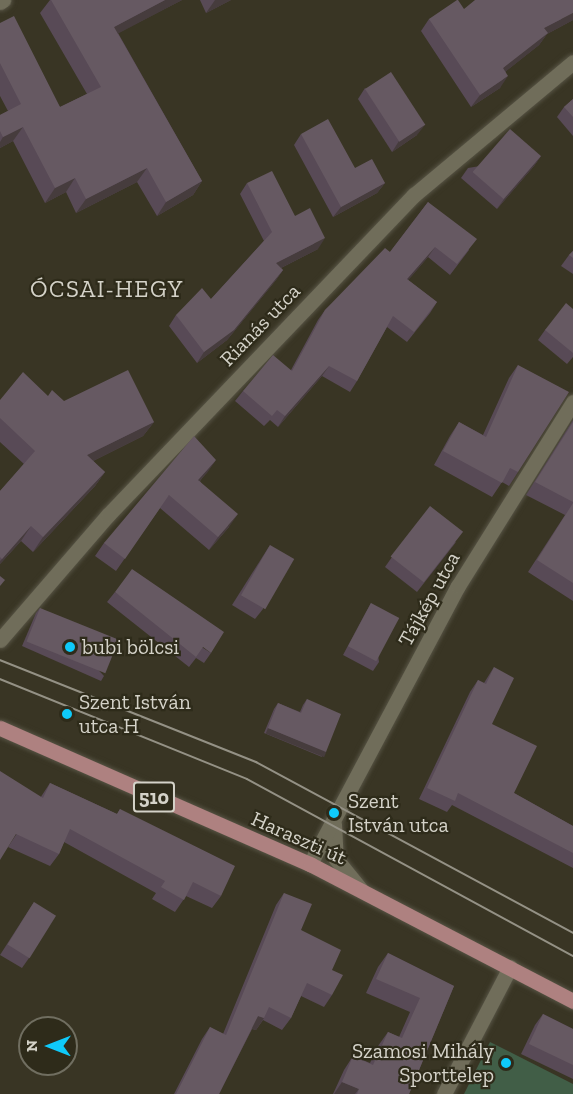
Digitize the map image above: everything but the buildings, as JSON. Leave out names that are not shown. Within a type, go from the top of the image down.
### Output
[{"type":"main road","name":"Haraszti út","points":[[0,728],[310,864],[573,1002]]},
{"type":"street","name":"Rianás utca","points":[[0,640],[108,515],[414,195],[573,62]]},
{"type":"street","name":"Tájkép utca","points":[[310,864],[334,824],[458,586],[573,402]]},
{"type":"street","points":[[334,824],[336,859],[362,890]]},
{"type":"street","points":[[444,1094],[510,967]]},
{"type":"green space","name":"Szamosi Mihály Sporttelep","points":[[490,1042],[573,1084],[573,1094],[464,1094]]},
{"type":"tram line","points":[[0,660],[256,762],[573,933]]},
{"type":"tram line","points":[[0,679],[247,779],[573,956]]},
{"type":"place","name":"bubi bölcsi","points":[[70,647]]},
{"type":"place","name":"Szent István utca H","points":[[67,714]]},
{"type":"place","name":"Szent István utca","points":[[334,813]]},
{"type":"place","name":"Szamosi Mihály Sporttelep","points":[[506,1063]]},
{"type":"district","name":"ÓCSAI-HEGY","points":[[107,289]]}]
